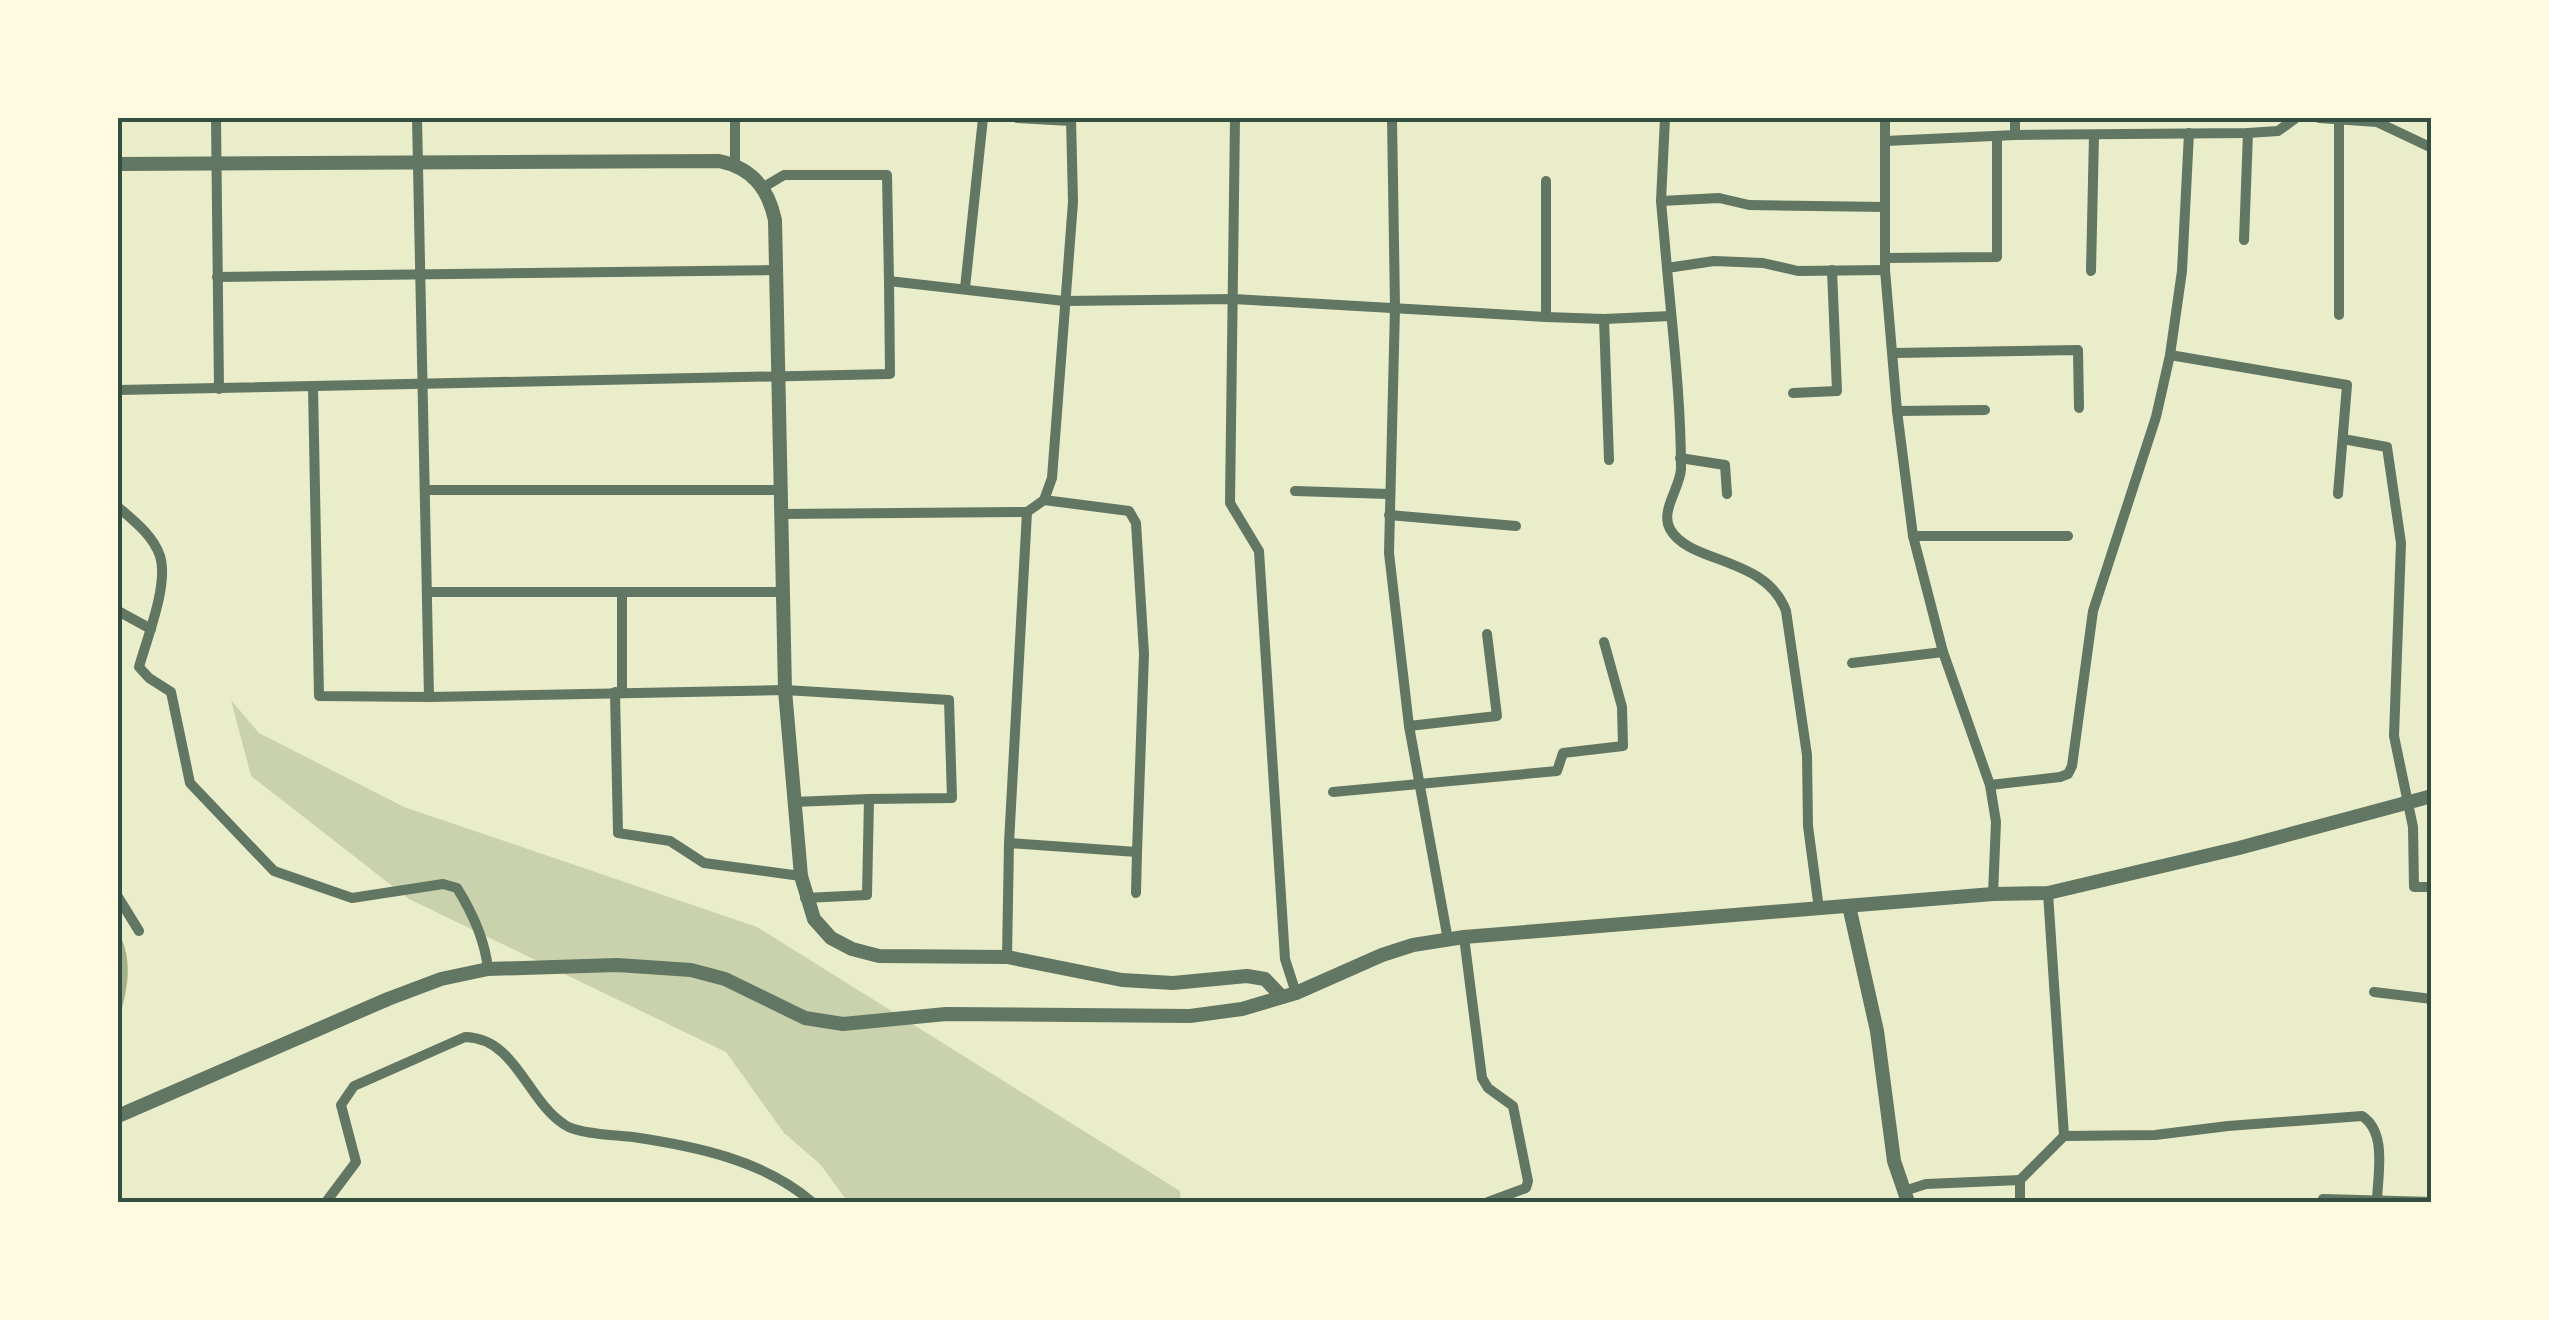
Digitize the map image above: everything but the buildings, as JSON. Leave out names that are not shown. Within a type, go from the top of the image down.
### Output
[{"type":"street","points":[[216,118],[218,389]]},
{"type":"street","points":[[417,118],[428,697]]},
{"type":"street","points":[[735,118],[735,164]]},
{"type":"street","points":[[965,288],[983,118]]},
{"type":"street","points":[[781,514],[1026,512],[1044,500],[1052,478],[1073,202],[1071,119],[1018,118]]},
{"type":"street","points":[[1235,118],[1230,503],[1260,551],[1289,995]]},
{"type":"street","points":[[1392,118],[1395,306],[1390,553],[1409,726],[1448,940]]},
{"type":"street","points":[[1665,118],[1661,201],[1679,392],[1681,476],[1666,518],[1670,530],[1682,541],[1768,583],[1780,596],[1786,611],[1807,754],[1808,826],[1819,909]]},
{"type":"street","points":[[1886,118],[1885,264],[1896,410],[1913,536],[1943,652],[1990,785],[1996,822],[1994,894]]},
{"type":"street","points":[[2015,118],[2015,135]]},
{"type":"street","points":[[1885,142],[2015,135],[2248,133],[2278,131],[2296,118]]},
{"type":"street","points":[[2319,118],[2378,122],[2432,148]]},
{"type":"street","points":[[2339,119],[2339,314]]},
{"type":"street","points":[[1990,785],[2060,777],[2068,774],[2072,766],[2093,611],[2156,418],[2170,354],[2182,271],[2189,133]]},
{"type":"street","points":[[2244,240],[2248,133]]},
{"type":"street","points":[[2091,271],[2094,135]]},
{"type":"street","points":[[1666,268],[1714,262],[1763,263],[1798,271],[1832,270],[1997,257],[1996,136]]},
{"type":"street","points":[[118,164],[419,161],[735,164],[764,187],[775,220],[784,690],[802,876],[814,919],[831,938],[852,950],[879,956],[1007,957],[1122,980],[1173,983],[1248,976],[1265,979],[1289,995]]},
{"type":"street","points":[[118,390],[890,374],[887,175],[784,175],[764,187]]},
{"type":"street","points":[[1546,181],[1546,317]]},
{"type":"street","points":[[1661,201],[1719,198],[1749,205],[1885,207]]},
{"type":"street","points":[[218,277],[778,270]]},
{"type":"street","points":[[1794,393],[1837,390],[1832,270]]},
{"type":"street","points":[[889,281],[1064,301],[1234,299],[1546,317],[1672,316]]},
{"type":"street","points":[[1604,319],[1609,460]]},
{"type":"street","points":[[1894,353],[2078,350],[2079,408]]},
{"type":"street","points":[[2170,354],[2348,385],[2338,494]]},
{"type":"street","points":[[313,387],[320,696],[784,690],[949,700],[952,798],[793,802]]},
{"type":"street","points":[[1896,410],[1985,410]]},
{"type":"street","points":[[2343,439],[2386,447],[2401,543],[2394,736],[2413,828],[2414,887],[2432,887]]},
{"type":"street","points":[[1680,458],[1725,465],[1727,494]]},
{"type":"street","points":[[426,490],[780,490]]},
{"type":"street","points":[[1295,492],[1389,494]]},
{"type":"street","points":[[1044,500],[1129,511],[1136,522],[1144,654],[1136,893]]},
{"type":"street","points":[[118,507],[142,528],[160,556],[161,584],[139,667],[171,692],[190,783],[274,871],[352,898],[443,884],[458,888],[487,955],[488,969]]},
{"type":"street","points":[[1007,957],[1026,512]]},
{"type":"street","points":[[1389,515],[1516,526]]},
{"type":"street","points":[[1913,536],[2068,536]]},
{"type":"street","points":[[428,592],[782,592]]},
{"type":"street","points":[[622,592],[618,833],[670,841],[704,864],[802,876]]},
{"type":"street","points":[[118,611],[151,629]]},
{"type":"street","points":[[1409,726],[1497,716],[1487,634]]},
{"type":"street","points":[[1333,792],[1556,771],[1563,753],[1623,746],[1622,707],[1604,642]]},
{"type":"street","points":[[1852,663],[1943,652]]},
{"type":"street","points":[[118,1116],[388,999],[442,979],[488,969],[616,965],[690,970],[725,979],[805,1018],[843,1024],[946,1014],[1190,1016],[1242,1009],[1289,995],[1382,955],[1464,937],[1994,894],[2048,893],[2432,796]]},
{"type":"street","points":[[806,898],[867,896],[869,799]]},
{"type":"street","points":[[1009,843],[1137,852]]},
{"type":"street","points":[[2048,893],[2064,1136]]},
{"type":"street","points":[[118,896],[139,930]]},
{"type":"street","points":[[1850,906],[1878,1031],[1894,1162],[1906,1197],[1926,1184],[2020,1180],[2064,1136],[2156,1135],[2362,1116],[2374,1124],[2378,1135],[2378,1200]]},
{"type":"street","points":[[1464,937],[1482,1078],[1488,1088],[1513,1106],[1528,1181],[1526,1188],[1488,1202]]},
{"type":"street","points":[[2374,992],[2432,999]]},
{"type":"street","points":[[326,1202],[356,1162],[341,1105],[354,1086],[465,1037],[484,1038],[497,1045],[567,1128],[674,1143],[714,1153],[761,1171],[812,1202]]},
{"type":"street","points":[[2020,1180],[2020,1202]]},
{"type":"street","points":[[2323,1199],[2432,1202]]},
{"type":"green space","points":[[231,700],[259,733],[404,807],[757,927],[1180,1191],[1181,1202],[848,1202],[820,1164],[784,1133],[726,1052],[409,899],[251,776]]},
{"type":"waterway","points":[[118,938],[125,974],[118,1012]]}]
